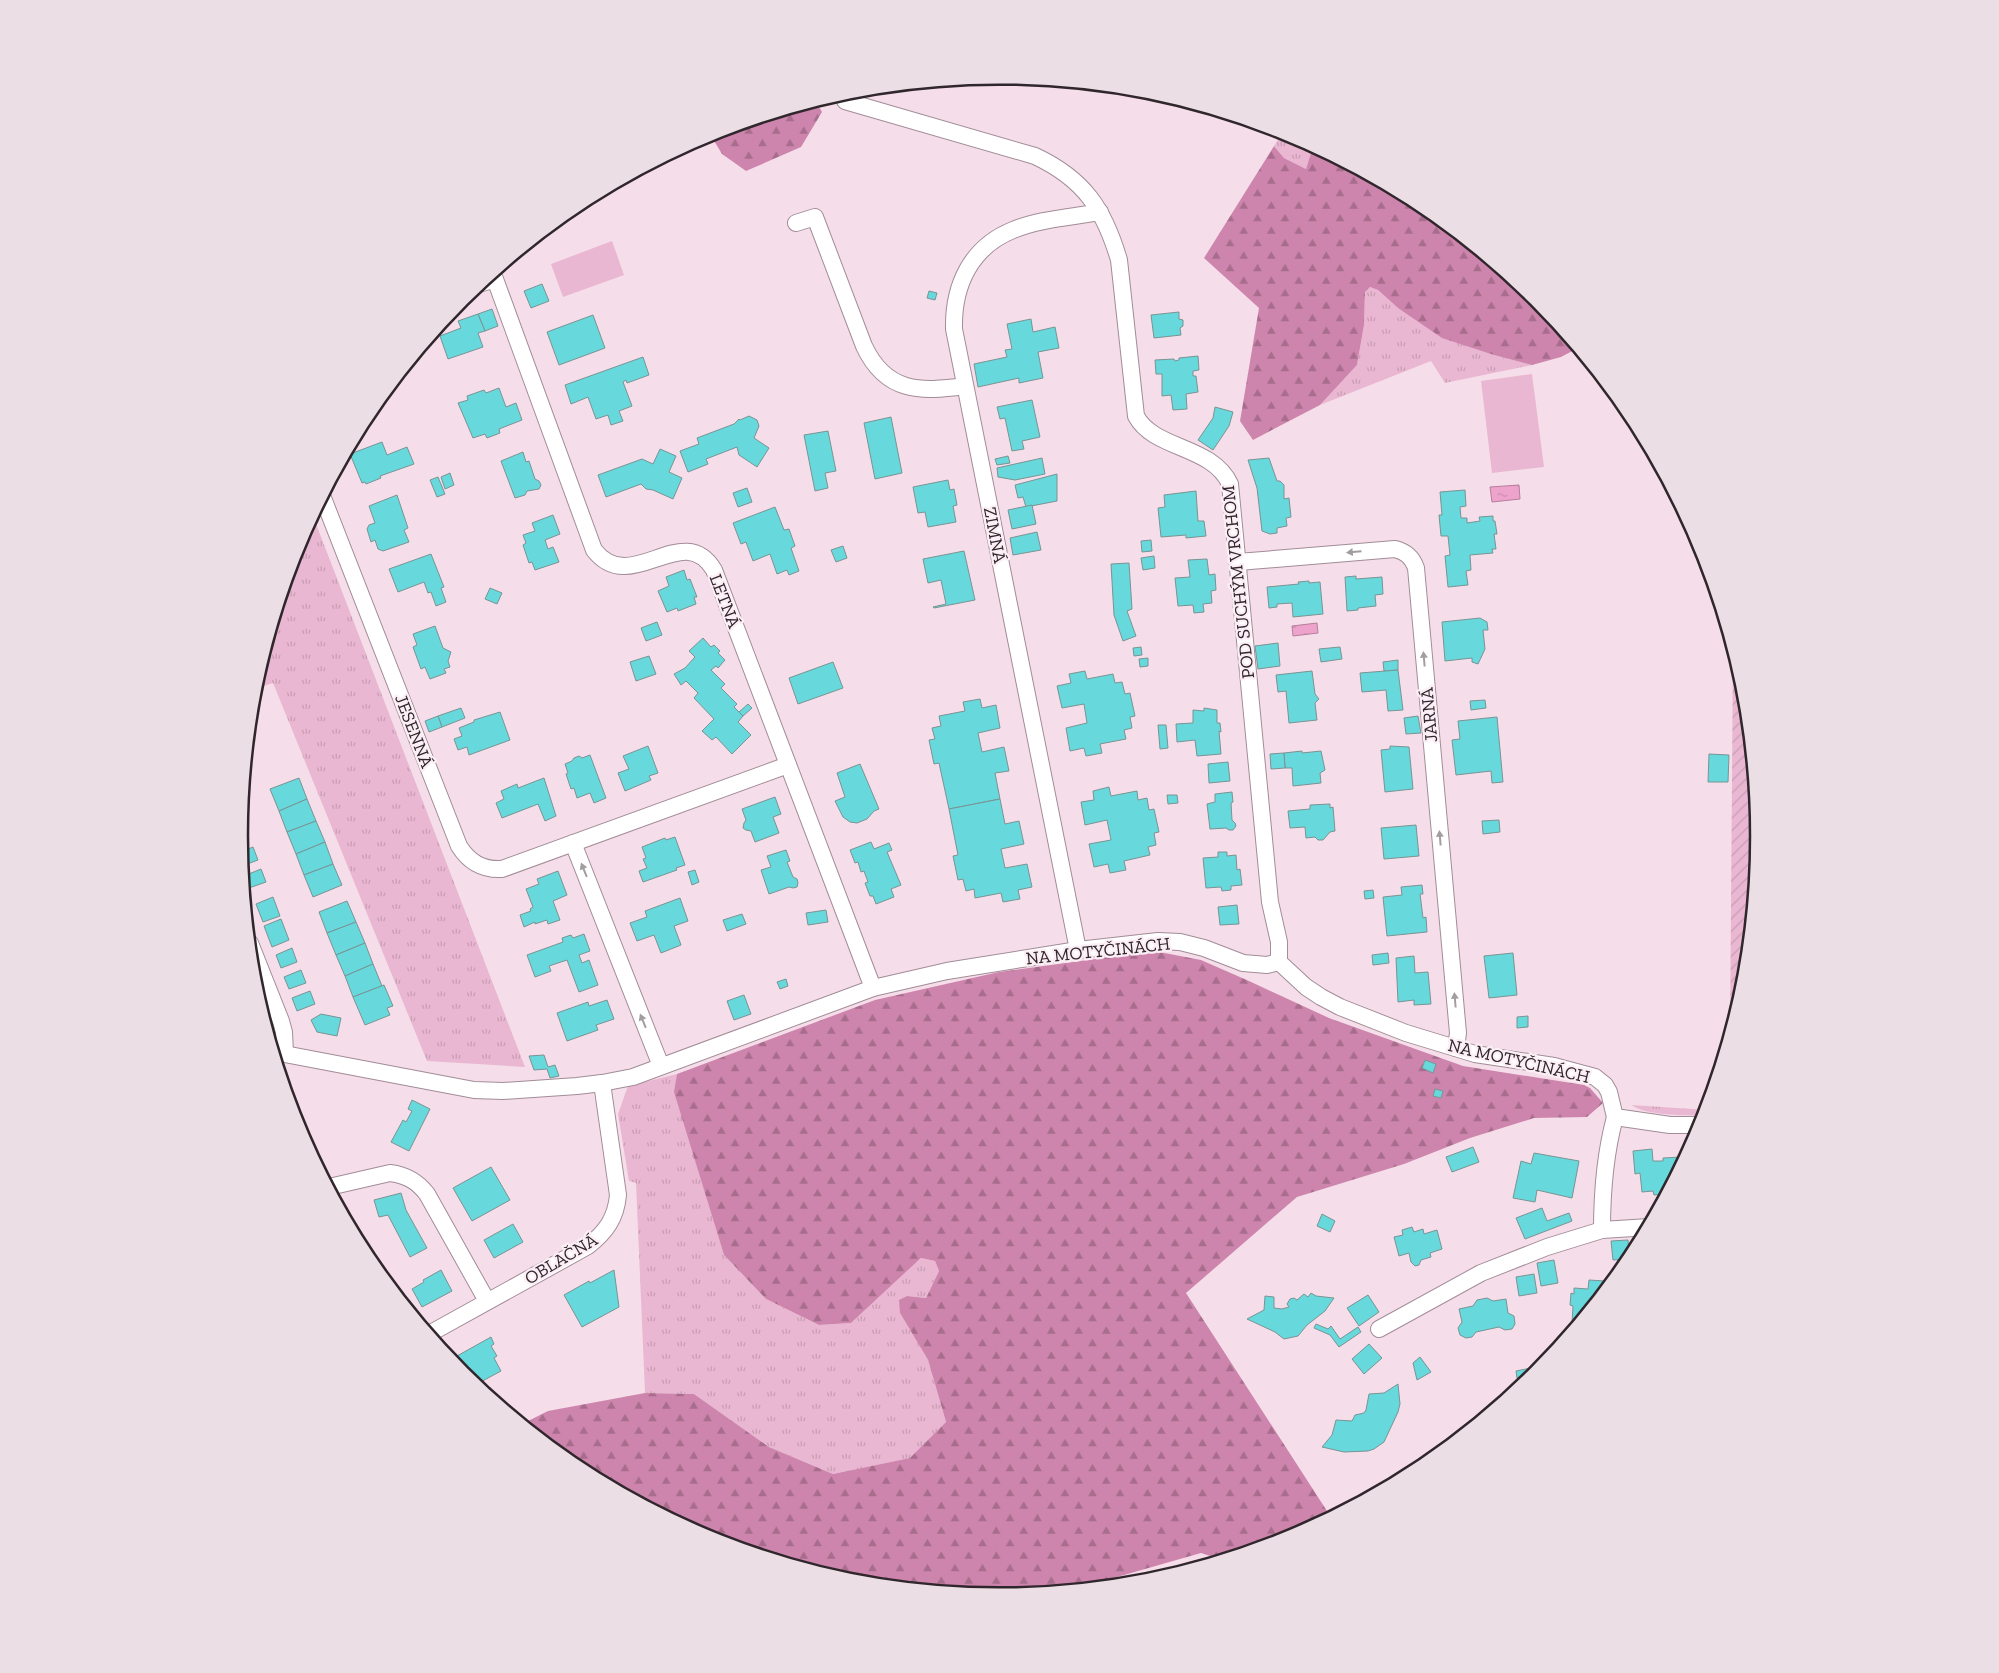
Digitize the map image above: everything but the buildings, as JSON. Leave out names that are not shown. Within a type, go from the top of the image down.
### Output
[{"type":"street","name":"POD SUCHÝM VRCHOM","points":[[845,102],[1035,156],[1056,166],[1074,180],[1100,212],[1112,236],[1119,260],[1136,416],[1145,428],[1214,463],[1226,475],[1232,493],[1270,902],[1279,942],[1279,962]]},
{"type":"street","name":"ZIMNÁ","points":[[1078,950],[965,386],[954,329],[954,310],[961,281],[978,254],[1001,236],[1015,229],[1100,212]]},
{"type":"street","points":[[796,223],[815,217],[864,346],[878,370],[888,378],[906,387],[932,389],[965,386]]},
{"type":"street","name":"LETNÁ","points":[[495,279],[594,550],[606,562],[621,567],[636,565],[682,551],[697,553],[704,557],[714,570],[873,988]]},
{"type":"street","name":"JESENNÁ","points":[[326,505],[452,827],[464,854],[478,865],[486,868],[502,868],[788,764]]},
{"type":"street","name":"JARNÁ","points":[[1238,562],[1395,549],[1406,553],[1414,562],[1458,1032],[1456,1048]]},
{"type":"street","points":[[573,843],[661,1066]]},
{"type":"street","name":"NA MOTYČINÁCH","points":[[281,1053],[474,1090],[503,1091],[602,1083],[632,1077],[873,988],[947,972],[1078,950],[1158,941],[1180,942],[1204,948],[1243,963],[1267,964],[1279,962],[1306,987],[1321,997],[1340,1007],[1406,1033],[1475,1054],[1554,1066],[1595,1077],[1605,1085],[1609,1092],[1615,1117],[1609,1142],[1602,1203],[1602,1230]]},
{"type":"street","points":[[259,966],[284,1032],[280,1052]]},
{"type":"street","name":"OBLAČNÁ","points":[[434,1331],[588,1246],[600,1237],[613,1218],[617,1206],[617,1186],[602,1083]]},
{"type":"street","points":[[1615,1117],[1670,1125],[1694,1125]]},
{"type":"street","points":[[335,1186],[390,1173],[398,1174],[414,1181],[427,1194],[487,1301]]},
{"type":"street","points":[[1379,1329],[1481,1273],[1547,1247],[1602,1230],[1640,1228]]},
{"type":"green space","points":[[819,107],[822,112],[801,147],[746,171],[722,154],[714,141],[758,125],[805,111]]},
{"type":"green space","points":[[1279,139],[1311,153],[1306,169],[1284,158],[1274,146]]},
{"type":"green space","points":[[1274,146],[1284,158],[1306,169],[1311,153],[1375,186],[1457,240],[1495,271],[1531,305],[1573,351],[1561,357],[1532,365],[1494,355],[1442,338],[1398,308],[1378,290],[1370,287],[1365,292],[1364,325],[1357,365],[1320,405],[1253,440],[1240,421],[1259,308],[1204,258]]},
{"type":"green space","points":[[612,241],[624,275],[563,297],[551,264]]},
{"type":"green space","points":[[1370,287],[1378,290],[1398,308],[1494,355],[1532,365],[1445,383],[1431,361],[1320,405],[1357,365],[1364,325],[1365,292]]},
{"type":"green space","points":[[1532,374],[1544,467],[1492,473],[1481,381]]},
{"type":"green space","points":[[316,525],[525,1067],[427,1061],[273,683],[263,686],[288,595]]},
{"type":"green space","points":[[1733,673],[1745,738],[1751,836],[1745,935],[1730,1010]]},
{"type":"green space","points":[[1154,951],[1201,960],[1329,1018],[1463,1066],[1584,1085],[1590,1088],[1603,1103],[1587,1117],[1534,1118],[1470,1138],[1404,1164],[1297,1197],[1186,1293],[1328,1512],[1287,1531],[1212,1557],[1201,1553],[1102,1581],[1049,1586],[1000,1588],[950,1586],[901,1582],[853,1574],[758,1548],[712,1531],[667,1510],[624,1487],[582,1461],[528,1421],[548,1411],[645,1393],[694,1394],[769,1447],[833,1474],[910,1458],[946,1422],[928,1360],[900,1313],[899,1300],[907,1296],[926,1298],[939,1271],[935,1261],[921,1258],[851,1323],[819,1325],[766,1299],[724,1255],[674,1092],[677,1074],[875,1000],[999,972]]},
{"type":"green space","points":[[677,1074],[675,1092],[724,1255],[766,1299],[819,1325],[851,1323],[921,1258],[935,1261],[939,1271],[926,1298],[907,1296],[900,1300],[900,1313],[928,1360],[946,1422],[911,1458],[833,1474],[769,1447],[694,1394],[645,1393],[636,1183],[629,1181],[618,1114],[628,1086]]},
{"type":"green space","points":[[1632,1105],[1699,1109],[1697,1116],[1656,1113],[1638,1109]]},
{"type":"water","points":[[1519,485],[1520,499],[1492,502],[1490,487]]},
{"type":"water","points":[[1317,623],[1318,633],[1293,636],[1292,626]]}]
